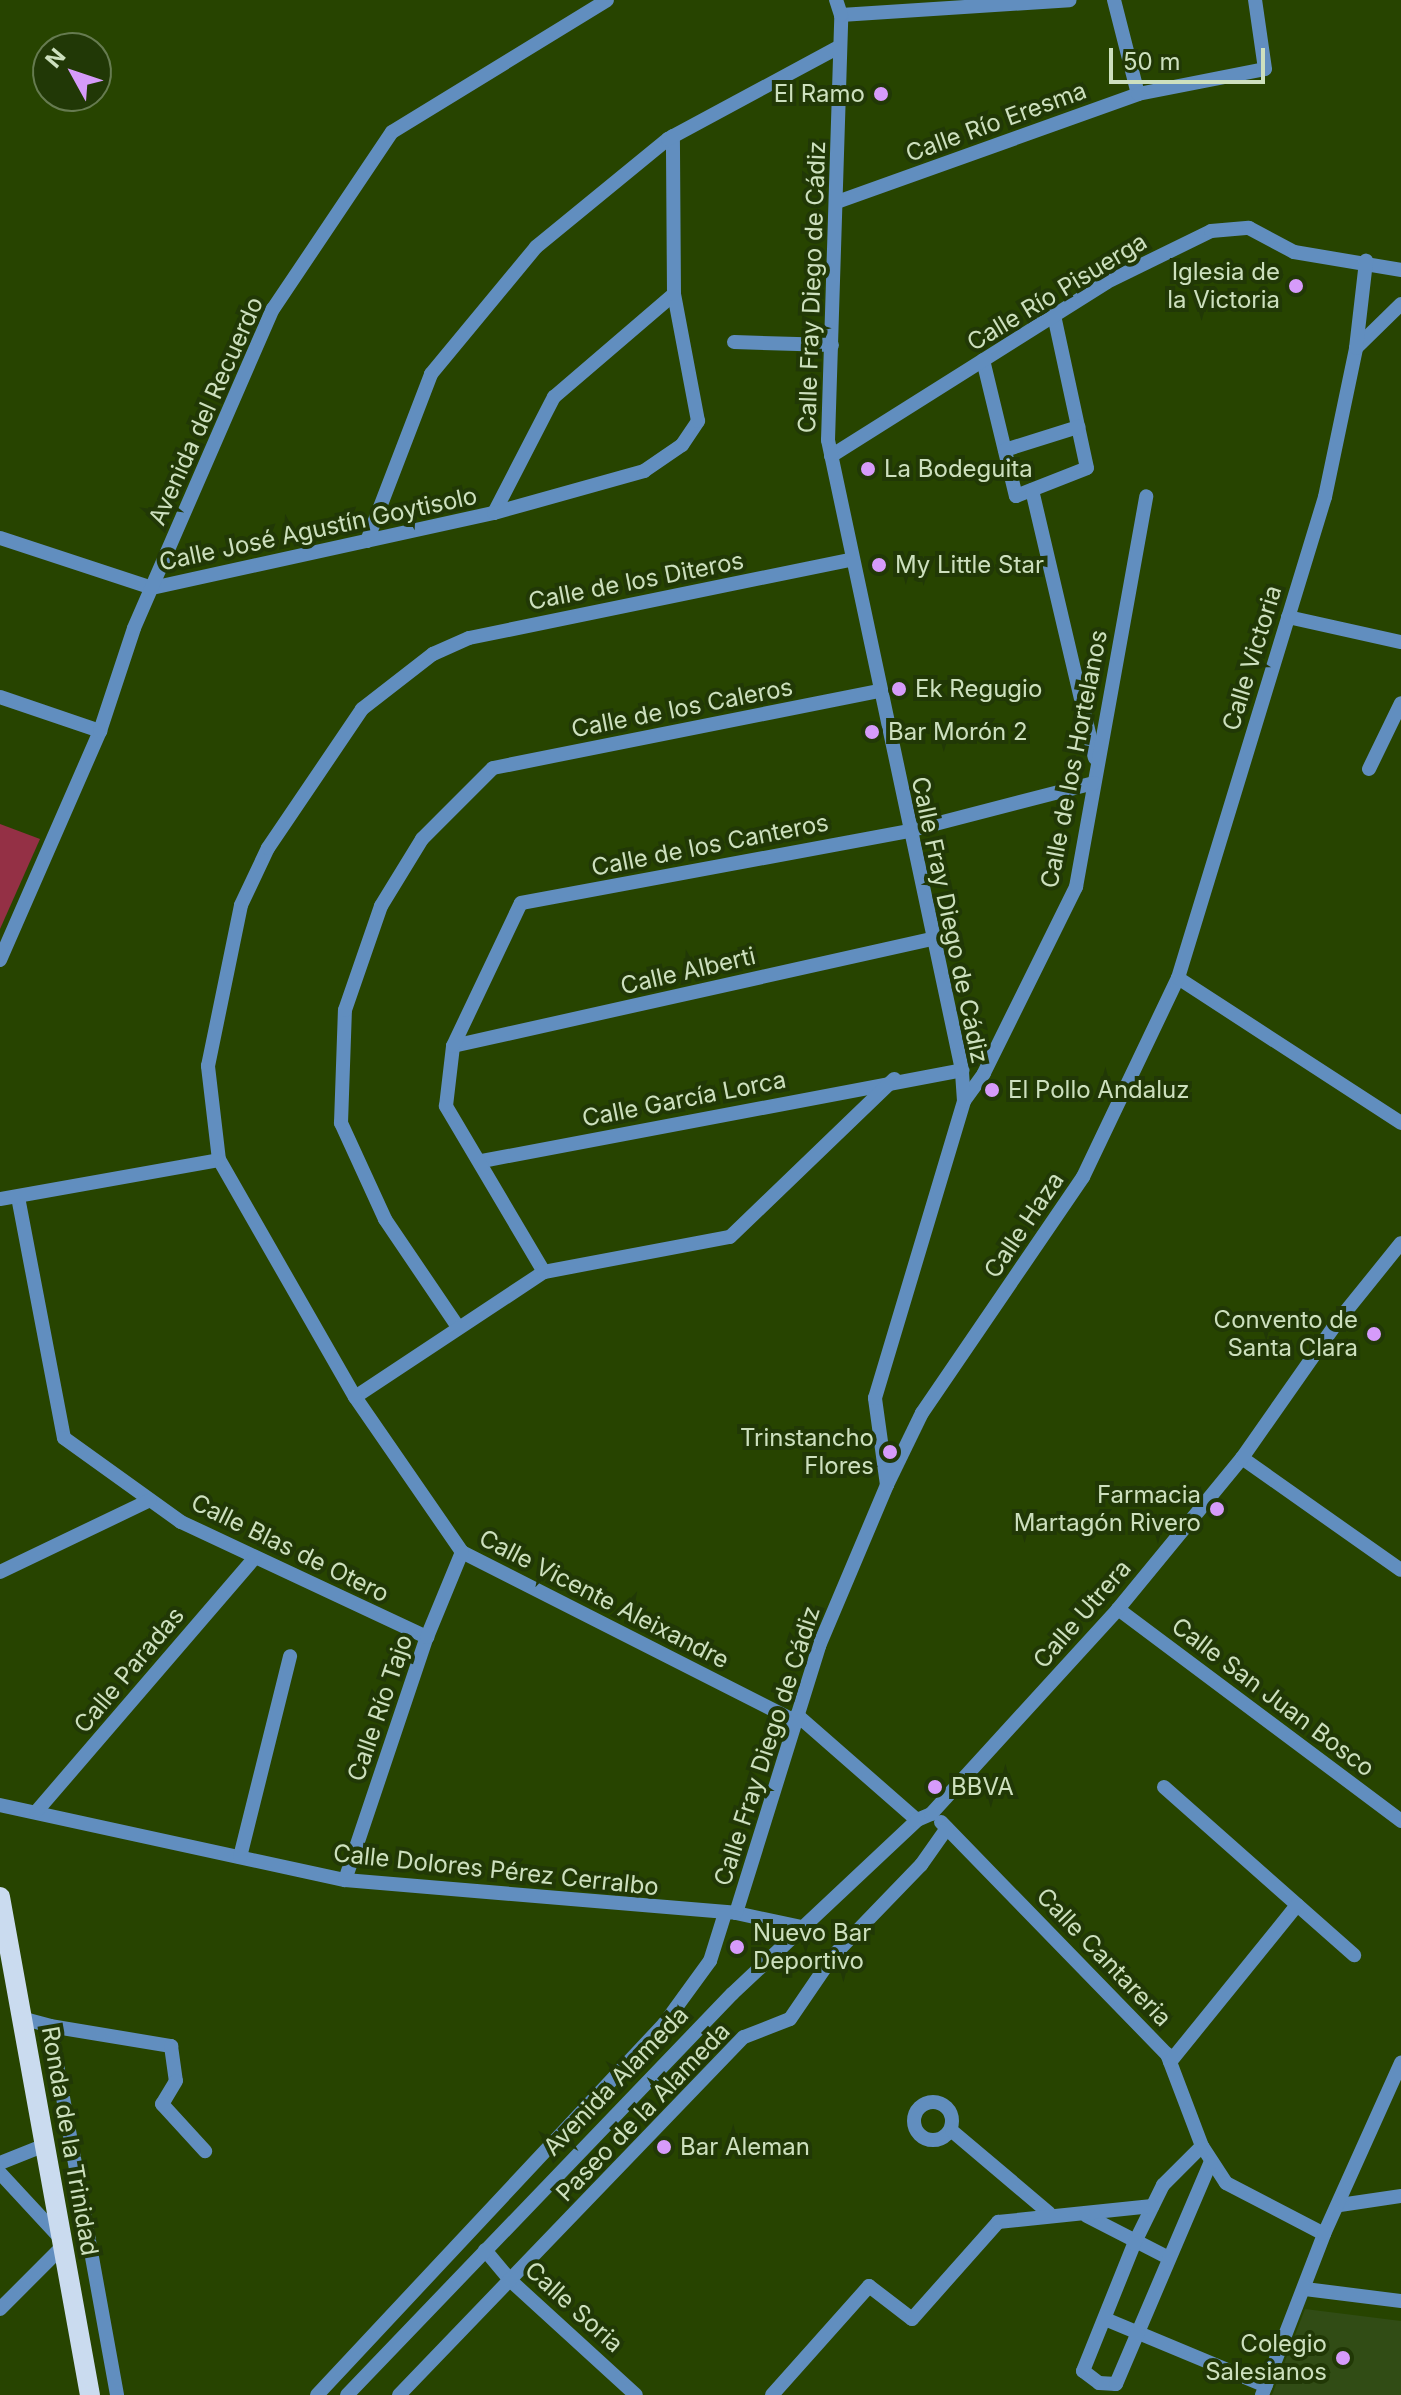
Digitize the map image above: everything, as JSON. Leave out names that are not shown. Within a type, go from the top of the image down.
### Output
[{"type":"main road","name":"Ronda de la Trinidad","points":[[0,1897],[63,2243],[85,2391]]},
{"type":"street","name":"Avenida del Recuerdo","points":[[0,960],[100,731],[152,588],[273,309],[392,132],[607,0]]},
{"type":"street","name":"Calle Fray Diego de Cádiz","points":[[730,1913],[819,1646],[887,1485],[875,1398],[964,1101],[962,1070],[850,560],[831,456],[841,15],[836,0]]},
{"type":"street","points":[[841,15],[924,5],[1070,0]]},
{"type":"street","points":[[1114,0],[1138,94]]},
{"type":"street","name":"Calle Río Eresma","points":[[837,202],[1138,94],[1265,69],[1255,0]]},
{"type":"street","points":[[367,541],[431,374],[536,247],[673,136],[839,47]]},
{"type":"street","name":"Calle José Agustín Goytisolo","points":[[152,588],[494,513],[644,471],[682,445],[698,421],[674,294],[673,136]]},
{"type":"street","name":"Calle Río Pisuerga","points":[[831,456],[1107,282],[1211,231],[1249,228],[1294,252],[1366,261],[1401,270]]},
{"type":"street","name":"Calle Victoria","points":[[1178,978],[1325,497],[1356,348],[1366,261]]},
{"type":"street","name":"Calle José Agustín Goytisolo","points":[[494,513],[554,397],[674,294]]},
{"type":"street","points":[[1356,348],[1401,304]]},
{"type":"street","points":[[983,360],[1016,496],[1087,468],[1054,315]]},
{"type":"street","points":[[734,342],[832,345]]},
{"type":"street","points":[[1005,450],[1078,427]]},
{"type":"street","points":[[1032,490],[1097,766]]},
{"type":"street","name":"Calle de los Hortelanos","points":[[964,1101],[984,1073],[1076,887],[1146,496]]},
{"type":"street","points":[[0,538],[152,588]]},
{"type":"street","name":"Calle de los Diteros","points":[[219,1160],[208,1066],[241,905],[268,848],[362,709],[433,654],[469,638],[850,560]]},
{"type":"street","points":[[1288,617],[1401,642]]},
{"type":"street","name":"Calle de los Caleros","points":[[458,1327],[385,1219],[341,1123],[345,1010],[381,906],[422,839],[493,768],[879,691]]},
{"type":"street","points":[[0,697],[100,731]]},
{"type":"street","points":[[1369,769],[1401,703]]},
{"type":"street","name":"Calle de los Canteros","points":[[453,1046],[521,903],[908,831],[1094,783]]},
{"type":"street","name":"Calle Alberti","points":[[453,1046],[932,939]]},
{"type":"street","points":[[1178,978],[1401,1123]]},
{"type":"street","name":"Calle Haza","points":[[887,1485],[922,1413],[1083,1177],[1178,978]]},
{"type":"street","points":[[453,1046],[446,1106],[482,1161],[544,1272]]},
{"type":"street","name":"Calle García Lorca","points":[[482,1161],[894,1079],[962,1070]]},
{"type":"street","points":[[355,1397],[544,1272],[730,1237],[894,1079]]},
{"type":"street","points":[[0,1199],[219,1160]]},
{"type":"street","name":"Calle Vicente Aleixandre","points":[[219,1160],[355,1397],[462,1552],[796,1718],[924,1817]]},
{"type":"street","name":"Calle Blas de Otero","points":[[18,1197],[64,1438],[181,1522],[427,1637]]},
{"type":"street","name":"Calle Utrera","points":[[924,1817],[1118,1609],[1242,1458],[1338,1321],[1401,1243]]},
{"type":"street","points":[[1242,1458],[1401,1570]]},
{"type":"street","points":[[0,1572],[150,1500]]},
{"type":"street","name":"Calle Río Tajo","points":[[345,1880],[427,1637],[462,1552]]},
{"type":"street","name":"Calle Paradas","points":[[36,1812],[255,1557]]},
{"type":"street","name":"Calle San Juan Bosco","points":[[1118,1609],[1401,1821]]},
{"type":"street","points":[[240,1857],[290,1656]]},
{"type":"street","points":[[1164,1787],[1354,1955]]},
{"type":"street","name":"Calle Dolores Pérez Cerralbo","points":[[0,1805],[345,1880],[730,1913],[801,1927]]},
{"type":"street","name":"Calle Cantareria","points":[[924,1817],[947,1828],[1170,2062],[1202,2146],[1226,2183],[1324,2234]]},
{"type":"street","name":"Avenida Alameda","points":[[347,2395],[801,1927],[924,1817]]},
{"type":"street","name":"Paseo de la Alameda","points":[[399,2395],[744,2037],[790,2019],[833,1956],[921,1865],[947,1828]]},
{"type":"street","points":[[1170,2062],[1297,1905]]},
{"type":"street","name":"Paseo de la Alameda","points":[[317,2395],[664,2024],[710,1961],[730,1913]]},
{"type":"street","points":[[21,2018],[50,2026],[171,2046],[176,2081],[162,2104],[205,2151]]},
{"type":"street","points":[[50,2026],[117,2395]]},
{"type":"street","points":[[1105,2319],[1264,2390],[1324,2234],[1340,2205],[1401,2063]]},
{"type":"street","points":[[952,2131],[1049,2213]]},
{"type":"street","points":[[0,2309],[63,2243],[1,2162],[45,2145]]},
{"type":"street","points":[[1202,2146],[1163,2185],[1134,2244],[1083,2371],[1097,2389],[1116,2384],[1211,2161]]},
{"type":"street","points":[[1340,2205],[1401,2196]]},
{"type":"street","points":[[772,2395],[869,2286],[912,2319],[998,2222],[1049,2213],[1087,2216],[1152,2206]]},
{"type":"street","points":[[1087,2216],[1134,2244],[1169,2258]]},
{"type":"street","name":"Calle Soria","points":[[485,2250],[511,2281],[636,2395]]},
{"type":"street","points":[[1305,2289],[1401,2301]]},
{"type":"shaded area","points":[[0,824],[40,839],[0,929]]},
{"type":"shaded area","name":"Colegio Salesianos","points":[[1305,2309],[1401,2321],[1401,2395],[1272,2395]]},
{"type":"place","name":"El Ramo","points":[[881,94]]},
{"type":"place","name":"Iglesia de la Victoria","points":[[1296,286]]},
{"type":"place","name":"La Bodeguita","points":[[868,469]]},
{"type":"place","name":"My Little Star","points":[[879,565]]},
{"type":"place","name":"Ek Regugio","points":[[899,689]]},
{"type":"place","name":"Bar Morón 2","points":[[872,732]]},
{"type":"place","name":"El Pollo Andaluz","points":[[992,1090]]},
{"type":"place","name":"Convento de Santa Clara","points":[[1374,1334]]},
{"type":"place","name":"Trinstancho Flores","points":[[890,1452]]},
{"type":"place","name":"Farmacia Martagón Rivero","points":[[1217,1509]]},
{"type":"place","name":"BBVA","points":[[935,1787]]},
{"type":"place","name":"Nuevo Bar Deportivo","points":[[737,1947]]},
{"type":"place","name":"Bar Aleman","points":[[664,2147]]},
{"type":"place","name":"Colegio Salesianos","points":[[1343,2358]]}]
